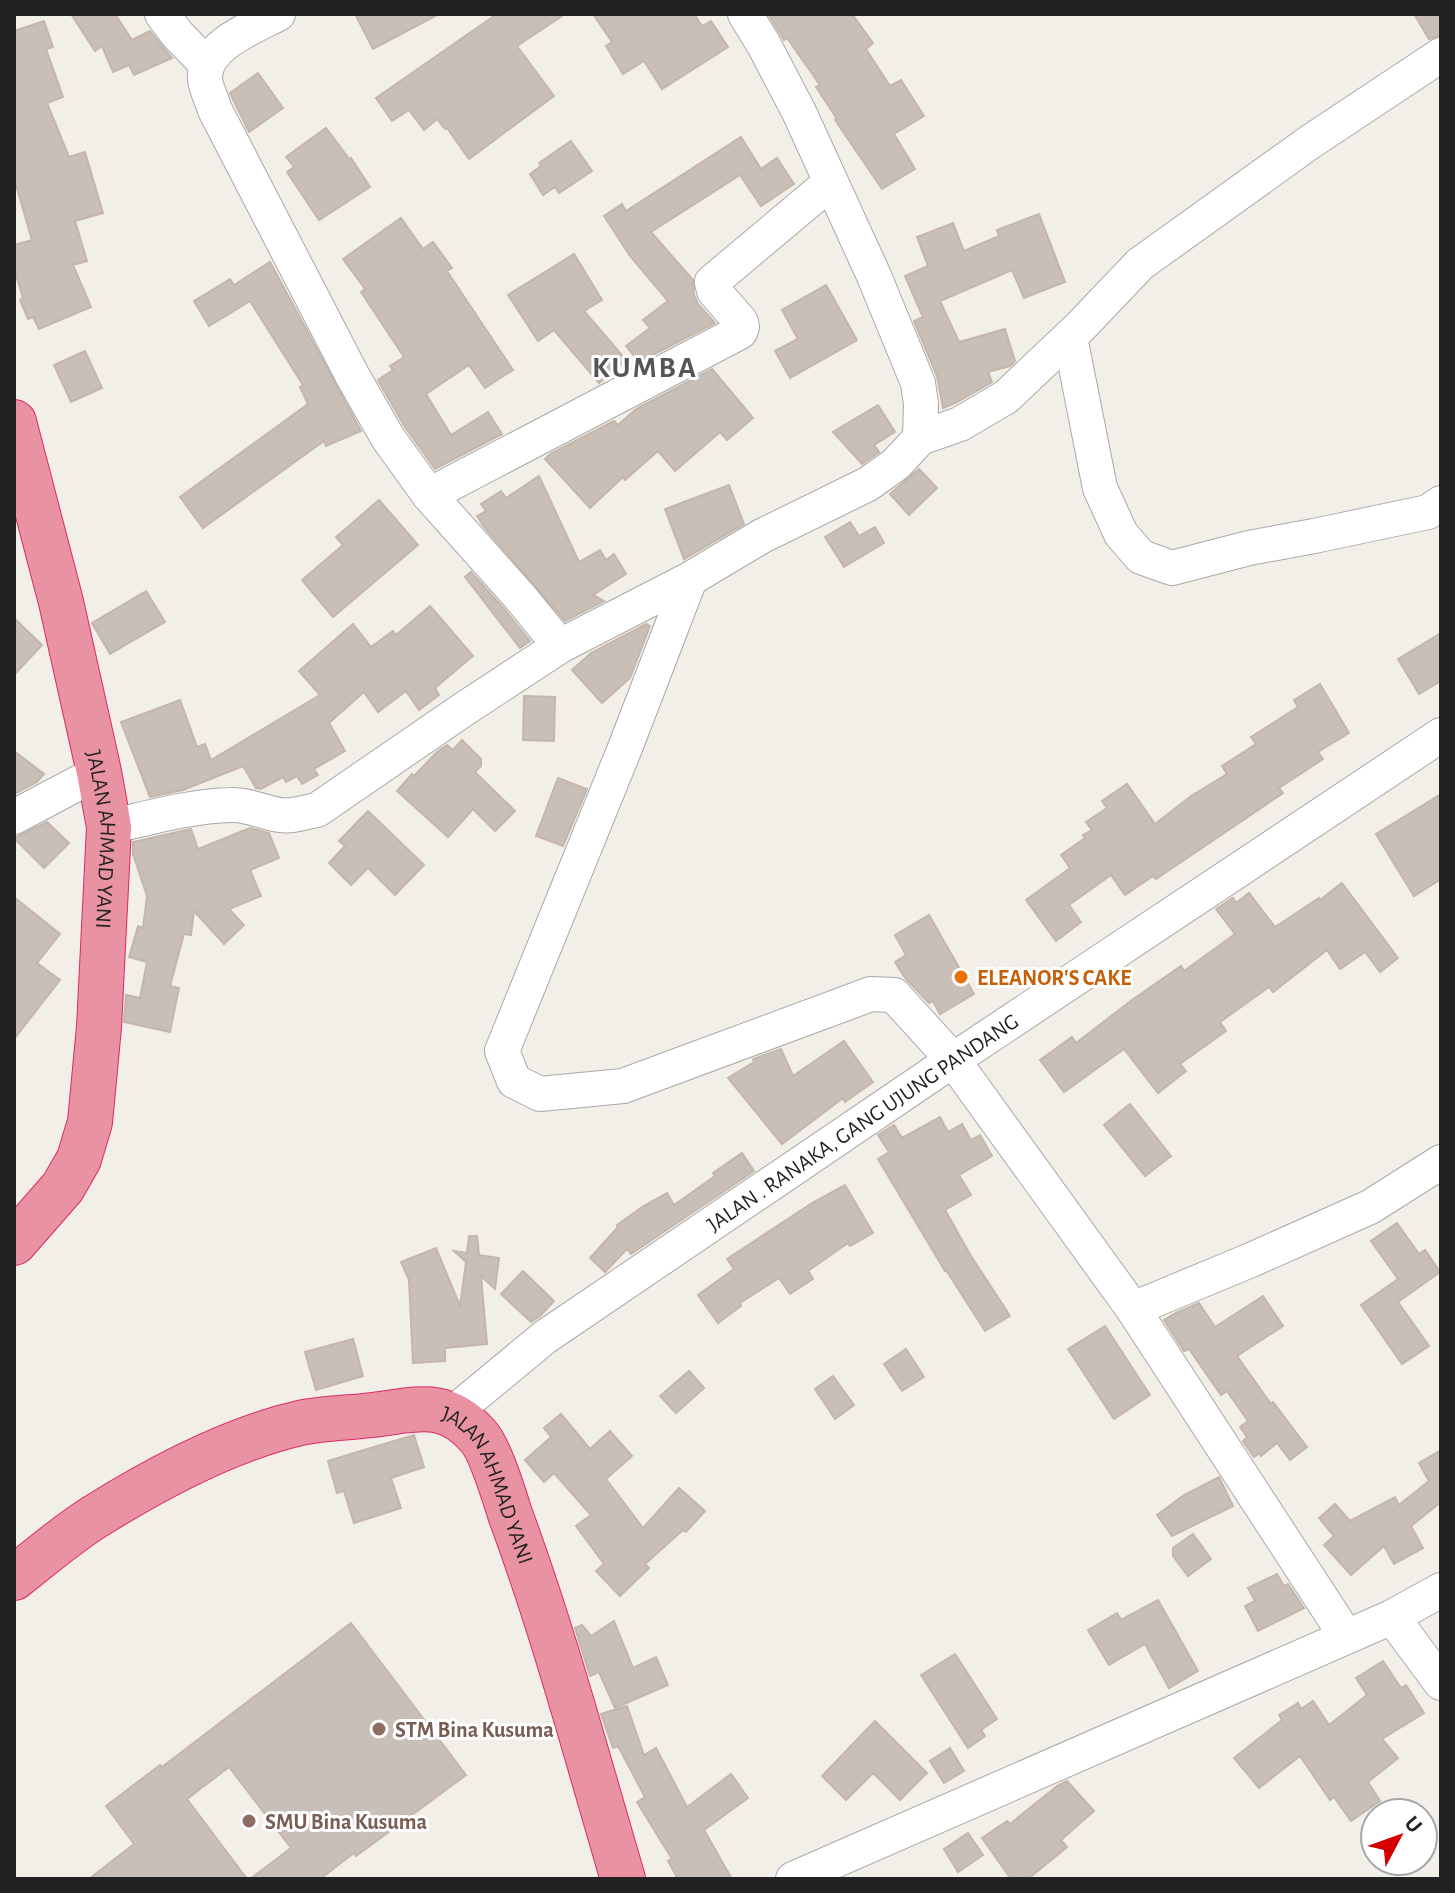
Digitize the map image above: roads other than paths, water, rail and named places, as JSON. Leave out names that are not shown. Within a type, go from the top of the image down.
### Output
[{"type":"highway","name":"JALAN AHMAD YANI","points":[[14,422],[61,602],[109,827],[99,1027],[90,1122],[79,1159],[63,1187],[14,1243]]},
{"type":"highway","name":"JALAN AHMAD YANI","points":[[14,1578],[94,1517],[231,1444],[301,1423],[416,1409],[437,1409],[452,1414],[481,1439],[497,1477],[528,1563],[623,1879]]},
{"type":"street","points":[[162,14],[207,65]]},
{"type":"street","points":[[278,14],[226,43],[207,65],[205,80],[215,110],[352,375],[388,438],[429,495],[560,646]]},
{"type":"street","points":[[745,14],[799,112],[874,276],[918,383],[920,438]]},
{"type":"street","points":[[109,827],[230,805],[280,815],[317,810],[560,646],[690,579],[762,536],[868,484],[896,464],[920,438],[960,424],[1006,397],[1070,337],[1140,264],[1310,142],[1441,55]]},
{"type":"street","points":[[429,495],[740,332],[741,322],[714,291],[712,282],[830,183]]},
{"type":"street","points":[[1070,337],[1100,488],[1121,534],[1141,557],[1172,568],[1249,548],[1428,512],[1441,503]]},
{"type":"street","points":[[690,579],[502,1051],[514,1081],[540,1094],[623,1086],[871,994],[894,995],[953,1060],[1133,1309],[1346,1636]]},
{"type":"street","name":"JALAN . RANAKA, GANG UJUNG PANDANG","points":[[452,1414],[545,1337],[1441,735]]},
{"type":"street","points":[[14,817],[99,772]]},
{"type":"street","points":[[1133,1309],[1370,1207],[1441,1162]]},
{"type":"street","points":[[793,1879],[1392,1617],[1441,1590]]},
{"type":"street","points":[[1392,1617],[1441,1683]]},
{"type":"place","name":"ELEANOR'S CAKE","points":[[961,977]]},
{"type":"place","name":"STM Bina Kusuma","points":[[379,1729]]},
{"type":"place","name":"SMU Bina Kusuma","points":[[249,1821]]},
{"type":"district","name":"KUMBA","points":[[645,367]]}]
